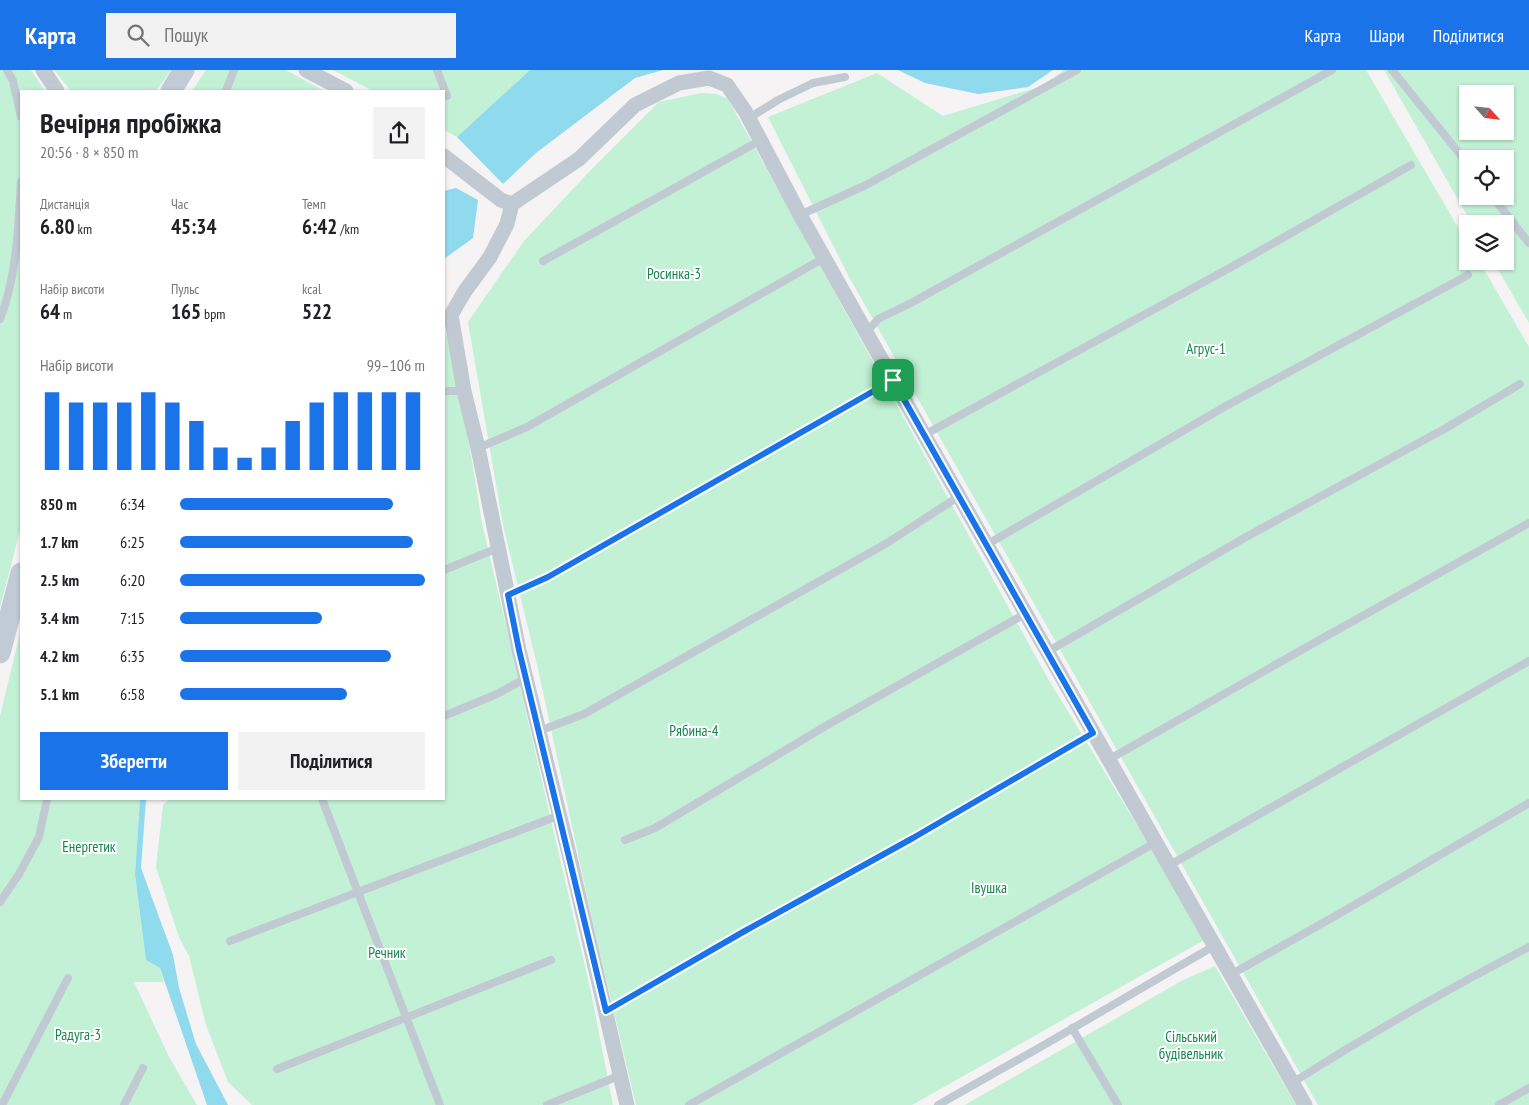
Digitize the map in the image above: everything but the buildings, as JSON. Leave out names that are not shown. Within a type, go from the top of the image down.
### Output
[{"type":"street","points":[[43,70],[56,90]]},
{"type":"street","points":[[172,90],[184,70]]},
{"type":"street","points":[[306,70],[341,90]]},
{"type":"street","points":[[627,1105],[560,815],[526,678],[478,448],[464,391],[451,315],[465,291],[490,257],[507,224],[512,204],[579,159],[635,105],[679,83],[709,78],[727,85],[749,118],[800,215],[958,497],[1305,1105]]},
{"type":"street","points":[[445,157],[501,200],[512,204]]},
{"type":"street","points":[[0,653],[20,578]]},
{"type":"lane","points":[[7,70],[13,82],[20,113]]},
{"type":"lane","points":[[226,90],[234,70]]},
{"type":"lane","points":[[437,70],[445,90]]},
{"type":"lane","points":[[800,215],[866,185],[1077,70]]},
{"type":"lane","points":[[866,333],[878,319],[911,303],[1332,70]]},
{"type":"lane","points":[[1392,70],[1459,153]]},
{"type":"lane","points":[[749,118],[778,100],[813,83],[845,77]]},
{"type":"lane","points":[[445,91],[447,96]]},
{"type":"lane","points":[[543,260],[761,140]]},
{"type":"lane","points":[[924,436],[1235,265],[1411,165]]},
{"type":"lane","points":[[0,319],[7,302],[16,252],[20,196]]},
{"type":"lane","points":[[1499,205],[1529,243]]},
{"type":"lane","points":[[478,448],[527,427],[824,258]]},
{"type":"lane","points":[[986,545],[1226,406],[1468,275]]},
{"type":"lane","points":[[508,595],[548,577],[893,380]]},
{"type":"lane","points":[[1047,652],[1246,537],[1446,428],[1520,384]]},
{"type":"lane","points":[[445,391],[464,391]]},
{"type":"lane","points":[[539,731],[584,714],[886,543],[958,497]]},
{"type":"lane","points":[[1108,760],[1529,523]]},
{"type":"lane","points":[[445,570],[498,548]]},
{"type":"lane","points":[[625,840],[655,828],[829,724],[1025,614]]},
{"type":"lane","points":[[1168,866],[1529,661]]},
{"type":"lane","points":[[445,716],[497,694],[526,678]]},
{"type":"lane","points":[[606,1011],[743,932],[913,838],[1093,733]]},
{"type":"lane","points":[[0,902],[39,837],[47,800]]},
{"type":"lane","points":[[322,800],[440,1105]]},
{"type":"lane","points":[[1230,975],[1529,803]]},
{"type":"lane","points":[[230,941],[560,815]]},
{"type":"lane","points":[[689,1105],[1155,843]]},
{"type":"lane","points":[[0,884],[8,890]]},
{"type":"lane","points":[[938,1105],[1214,946]]},
{"type":"lane","points":[[1292,1083],[1348,1048],[1529,947]]},
{"type":"lane","points":[[278,1069],[551,960]]},
{"type":"lane","points":[[2,1105],[68,978]]},
{"type":"lane","points":[[1072,1028],[1118,1105]]},
{"type":"lane","points":[[124,1105],[143,1068]]},
{"type":"lane","points":[[547,1105],[621,1075]]},
{"type":"lane","points":[[1499,1105],[1529,1088]]},
{"type":"green space","points":[[0,70],[31,70],[44,90],[20,90],[20,531],[0,607]]},
{"type":"green space","points":[[54,70],[171,70],[157,90],[70,90]]},
{"type":"green space","points":[[206,70],[286,70],[322,90],[193,90]]},
{"type":"green space","points":[[333,70],[530,70],[457,137],[445,131],[445,90],[371,90]]},
{"type":"green space","name":"Агрус-1","points":[[1064,70],[1366,70],[1459,229],[1459,270],[1484,270],[1529,347],[1529,1105],[1318,1105],[849,277],[768,117],[877,73],[943,116],[1042,86]]},
{"type":"green space","points":[[1384,70],[1529,70],[1529,323],[1498,270],[1514,270],[1514,215],[1467,215],[1461,205],[1514,205],[1514,150],[1459,150],[1459,201]]},
{"type":"green space","points":[[701,93],[717,94],[728,99],[1047,677],[1206,939],[912,1105],[636,1105],[596,937],[538,669],[503,525],[468,322],[524,241],[659,102]]},
{"type":"green space","name":"Речник","points":[[445,330],[458,375],[482,523],[591,992],[613,1105],[252,1105],[228,1082],[206,1025],[189,956],[179,937],[156,867],[163,805],[169,800],[445,800]]},
{"type":"green space","points":[[20,633],[20,800],[140,800],[135,875],[146,960],[160,968],[164,982],[134,982],[169,1057],[197,1105],[0,1105],[0,716]]},
{"type":"green space","name":"Сільський будівельник","points":[[1215,966],[1296,1105],[965,1105],[1183,980]]},
{"type":"water","points":[[530,70],[663,70],[635,78],[536,153],[503,184],[457,137]]},
{"type":"water","points":[[898,70],[1053,70],[1028,87],[978,94],[925,83]]},
{"type":"water","points":[[456,188],[478,200],[473,238],[445,258],[445,191]]},
{"type":"water","points":[[140,800],[146,800],[141,868],[173,955],[179,988],[196,1044],[228,1105],[207,1105],[160,968],[146,960],[135,875]]},
{"type":"route","points":[[893,380],[1093,733],[913,838],[743,932],[606,1011],[519,650],[508,595],[548,577],[893,380]]},
{"type":"park label","name":"Росинка-3","points":[[674,273]]},
{"type":"park label","name":"Рябина-4","points":[[694,730]]},
{"type":"park label","name":"Енергетик","points":[[89,846]]},
{"type":"park label","name":"Івушка","points":[[989,887]]},
{"type":"park label","name":"Радуга-3","points":[[78,1034]]}]
